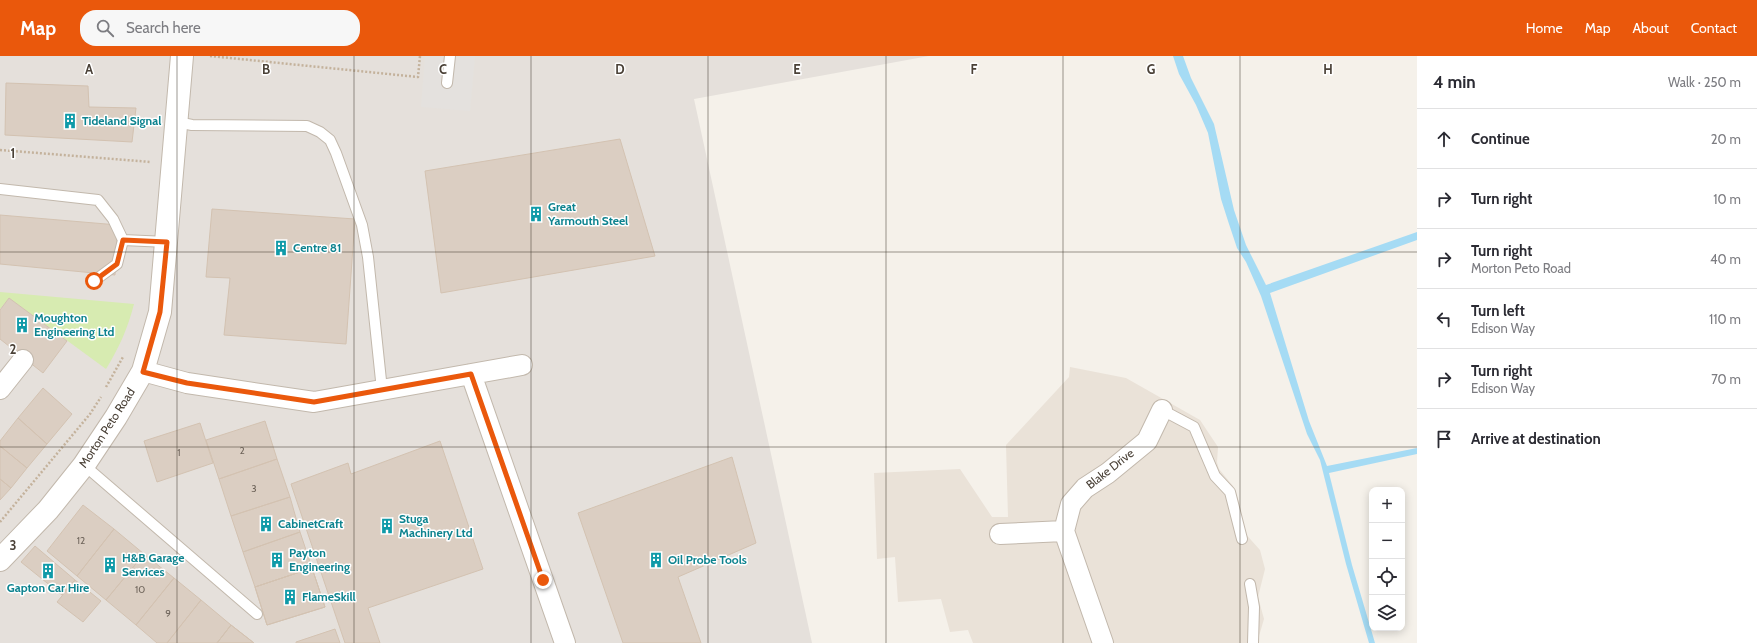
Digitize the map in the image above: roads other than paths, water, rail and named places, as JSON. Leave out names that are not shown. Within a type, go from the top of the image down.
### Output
[{"type":"street","name":"Morton Peto Road","points":[[0,560],[48,510],[84,465],[116,417],[143,372],[160,312],[182,56]]},
{"type":"street","points":[[0,389],[23,360]]},
{"type":"street","points":[[143,372],[187,383],[314,402],[522,365]]},
{"type":"street","points":[[471,374],[565,643]]},
{"type":"street","name":"Blake Drive","points":[[1064,531],[1071,504],[1085,488],[1108,473],[1147,441],[1162,410]]},
{"type":"street","points":[[1000,534],[1064,531],[1103,643]]},
{"type":"lane","points":[[447,83],[450,56]]},
{"type":"lane","points":[[177,122],[192,125],[307,126],[320,132],[330,140],[362,224],[368,257],[382,390]]},
{"type":"lane","points":[[0,189],[98,200],[113,219],[123,240],[117,264],[94,281]]},
{"type":"lane","points":[[123,240],[167,242]]},
{"type":"lane","points":[[1162,410],[1194,427],[1215,476],[1230,492],[1242,539]]},
{"type":"lane","points":[[84,465],[257,614]]},
{"type":"lane","points":[[1250,584],[1254,607],[1253,643]]},
{"type":"water","points":[[1173,56],[1183,56],[1191,78],[1214,124],[1234,210],[1246,245],[1266,285],[1417,232],[1417,240],[1270,293],[1309,421],[1327,466],[1417,448],[1417,454],[1329,473],[1352,565],[1369,623],[1369,631],[1371,631],[1375,643],[1369,643],[1346,564],[1320,460],[1307,434],[1261,296],[1246,262],[1237,248],[1228,221],[1221,199],[1208,133],[1196,105],[1179,74]]},
{"type":"place","name":"Tideland Signal","points":[[70,121]]},
{"type":"place","name":"Great Yarmouth Steel","points":[[536,214]]},
{"type":"place","name":"Centre 81","points":[[281,248]]},
{"type":"place","name":"Moughton Engineering Ltd","points":[[22,325]]},
{"type":"place","name":"CabinetCraft","points":[[266,524]]},
{"type":"place","name":"Stuga Machinery Ltd","points":[[387,526]]},
{"type":"place","name":"Payton Engineering","points":[[277,560]]},
{"type":"place","name":"Oil Probe Tools","points":[[656,560]]},
{"type":"place","name":"H&B Garage Services","points":[[110,565]]},
{"type":"place","name":"Gapton Car Hire","points":[[48,571]]},
{"type":"place","name":"FlameSkill","points":[[290,597]]}]
